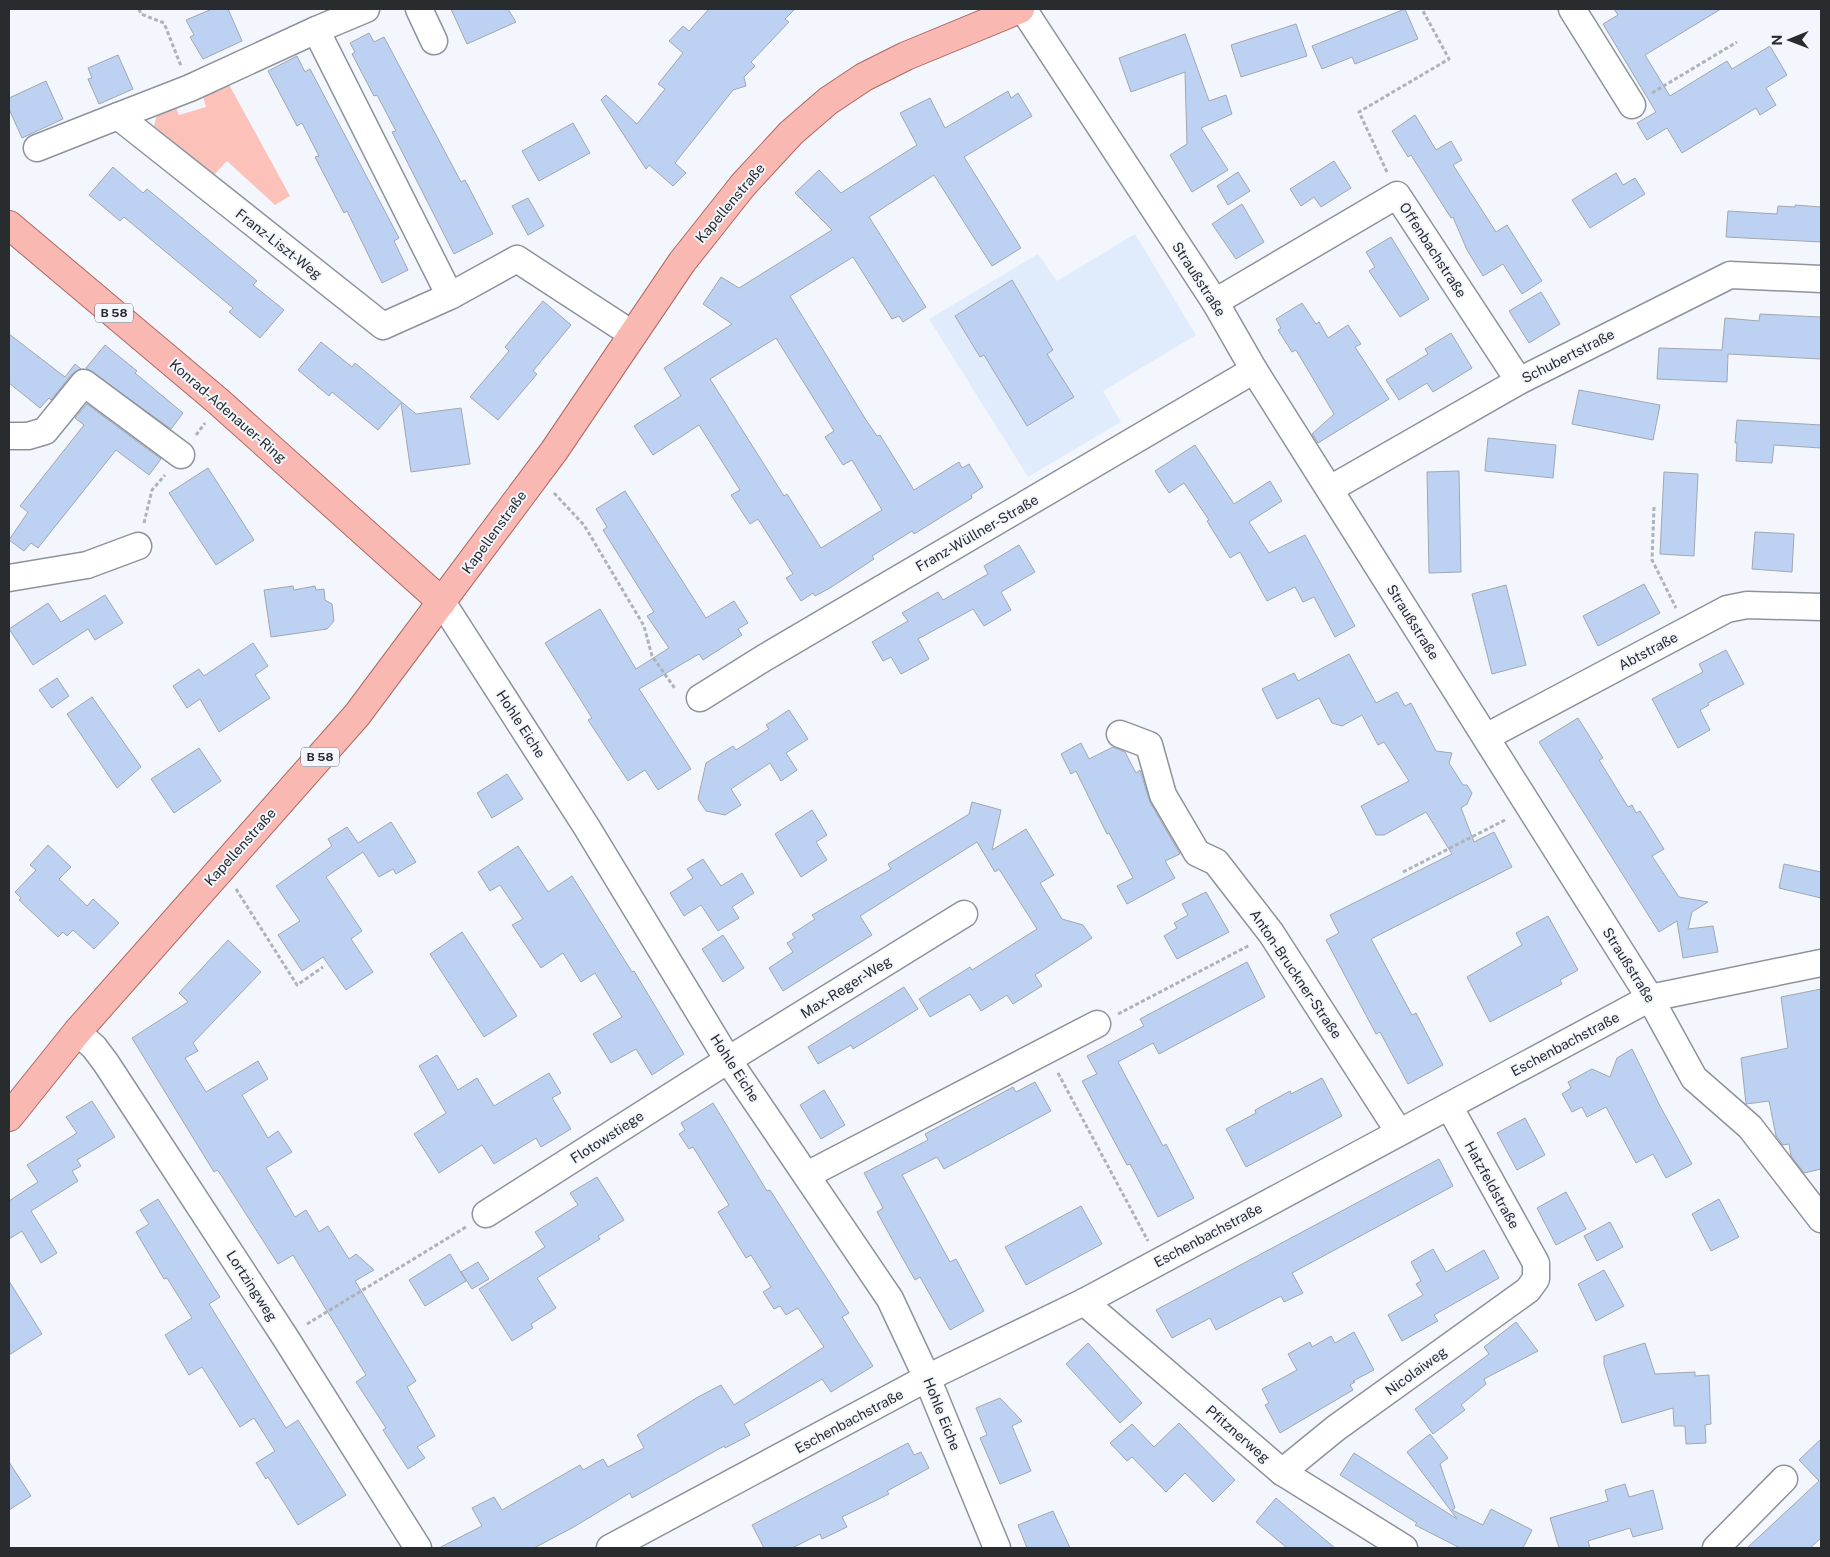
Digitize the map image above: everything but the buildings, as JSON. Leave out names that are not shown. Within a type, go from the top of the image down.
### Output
[{"type":"main road","name":"Kapellenstraße","points":[[9,1117],[77,1032],[357,716],[537,474],[682,262],[743,185],[791,133],[820,108],[864,77],[906,56],[1022,9]]},
{"type":"main road","name":"Konrad-Adenauer-Ring","points":[[9,225],[219,402],[442,602]]},
{"type":"street","points":[[37,148],[190,88],[366,9]]},
{"type":"street","points":[[419,9],[434,41]]},
{"type":"street","name":"Straußstraße","points":[[1022,9],[1215,302],[1254,370],[1650,998],[1694,1078],[1750,1127],[1821,1219]]},
{"type":"street","points":[[1572,9],[1632,105]]},
{"type":"street","points":[[316,30],[450,296]]},
{"type":"street","name":"Franz-Liszt-Weg","points":[[118,116],[384,326],[450,296],[517,259],[632,334]]},
{"type":"street","name":"Offenbachstraße","points":[[1215,302],[1397,195],[1519,381]]},
{"type":"street","name":"Schubertstraße","points":[[1330,489],[1519,381],[1730,275],[1821,279]]},
{"type":"street","name":"Franz-Wüllner-Straße","points":[[700,698],[772,653],[1254,370]]},
{"type":"street","points":[[9,436],[28,436],[45,431],[84,383],[181,455]]},
{"type":"street","points":[[9,578],[87,565],[138,546]]},
{"type":"street","name":"Hohle Eiche","points":[[442,602],[586,826],[728,1060],[890,1300],[928,1378],[997,1548]]},
{"type":"street","name":"Abtstraße","points":[[1486,737],[1727,609],[1746,605],[1821,607]]},
{"type":"street","name":"Anton-Bruckner-Straße","points":[[1120,734],[1149,745],[1163,795],[1197,853],[1216,862],[1272,933],[1399,1132]]},
{"type":"street","name":"Max-Reger-Weg","points":[[728,1060],[964,914]]},
{"type":"street","name":"Eschenbachstraße","points":[[610,1548],[928,1378],[1084,1302],[1650,998],[1821,963]]},
{"type":"street","points":[[807,1175],[1097,1024]]},
{"type":"street","name":"Lortzingweg","points":[[77,1032],[94,1047],[106,1063],[285,1337],[418,1548]]},
{"type":"street","name":"Flotowstiege","points":[[486,1214],[728,1060]]},
{"type":"street","name":"Hatzfeldstraße","points":[[1449,1106],[1536,1263]]},
{"type":"street","name":"Nicolaiweg","points":[[1282,1472],[1336,1428],[1528,1290],[1536,1279],[1536,1263]]},
{"type":"street","name":"Pfitznerweg","points":[[1084,1302],[1282,1472],[1404,1548]]},
{"type":"street","points":[[1716,1548],[1784,1479]]},
{"type":"path","points":[[139,9],[142,14],[164,23],[190,88]]},
{"type":"path","points":[[1397,195],[1359,112],[1449,59],[1422,9]]},
{"type":"path","points":[[1632,105],[1737,42]]},
{"type":"path","points":[[537,474],[584,525],[644,626],[652,656],[672,687],[684,696],[700,698]]},
{"type":"path","points":[[1654,507],[1652,560],[1687,630]]},
{"type":"path","points":[[1403,872],[1530,807]]},
{"type":"path","points":[[222,868],[297,985],[323,967]]},
{"type":"path","points":[[1097,1024],[1272,933]]},
{"type":"path","points":[[1046,1051],[1159,1261]]},
{"type":"path","points":[[285,1337],[486,1214]]},
{"type":"shaded area","points":[[227,81],[290,196],[275,205],[227,161],[212,177],[154,126],[158,110],[175,105],[179,115],[206,107],[202,92]]},
{"type":"shaded area","points":[[1135,234],[1196,335],[1103,391],[1121,422],[1028,477],[929,319],[1038,254],[1057,281]]}]
